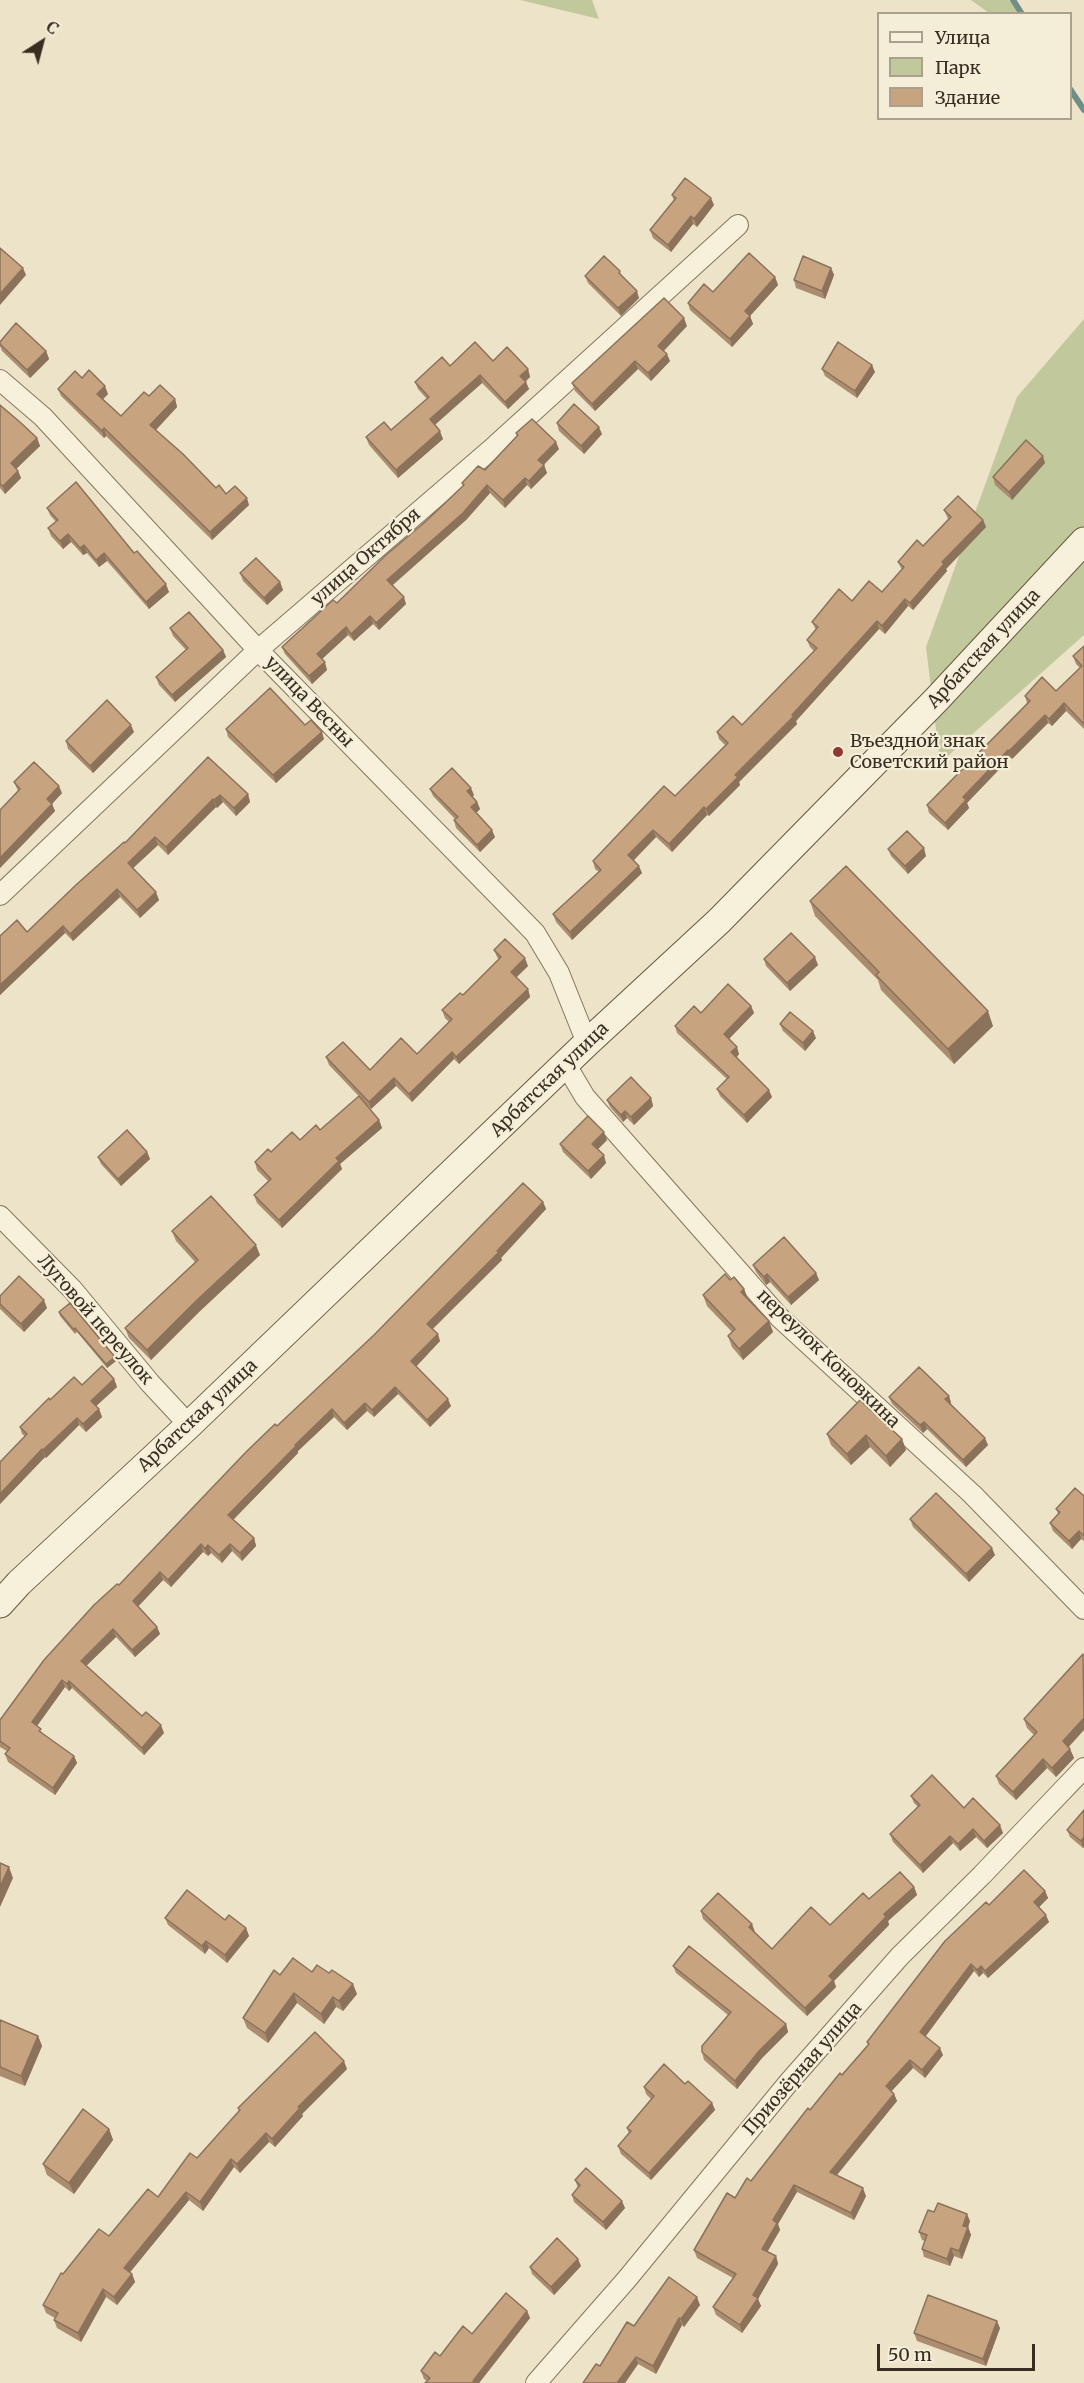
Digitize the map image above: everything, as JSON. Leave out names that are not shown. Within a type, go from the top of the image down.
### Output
[{"type":"main road","name":"Арбатская улица","points":[[0,1604],[19,1583],[189,1425],[587,1043],[719,921],[937,699],[1084,541]]},
{"type":"street","name":"улица Октября","points":[[0,895],[258,650],[495,446],[738,225]]},
{"type":"street","name":"улица Весны","points":[[0,380],[43,417],[258,650],[536,933],[559,973],[587,1043]]},
{"type":"street","name":"переулок Коновкина","points":[[566,1065],[585,1097],[780,1318],[972,1494],[1084,1609]]},
{"type":"street","name":"Луговой переулок","points":[[0,1216],[72,1289],[150,1383],[189,1425]]},
{"type":"street","name":"Приозёрная улица","points":[[536,2383],[627,2279],[789,2082],[893,1965],[1084,1768]]},
{"type":"green space","points":[[520,0],[592,0],[599,19]]},
{"type":"green space","points":[[971,0],[1009,0],[1022,12],[988,12]]},
{"type":"green space","points":[[1084,319],[1084,635],[940,763],[926,647],[1017,397]]},
{"type":"building","points":[[685,178],[711,198],[694,219],[691,216],[668,245],[650,230],[676,198],[672,195]]},
{"type":"building","points":[[0,248],[23,268],[0,294]]},
{"type":"building","points":[[749,253],[775,277],[745,311],[750,316],[730,339],[688,303],[704,284],[713,292]]},
{"type":"building","points":[[604,256],[637,291],[618,308],[585,276]]},
{"type":"building","points":[[803,256],[831,268],[822,291],[794,280]]},
{"type":"building","points":[[664,298],[684,318],[658,346],[667,354],[648,373],[635,361],[592,404],[572,383]]},
{"type":"building","points":[[16,323],[46,351],[27,370],[0,344]]},
{"type":"building","points":[[475,342],[493,361],[507,347],[528,369],[520,376],[526,382],[505,402],[480,375],[430,419],[440,431],[396,470],[366,437],[384,422],[391,430],[429,397],[415,382],[442,357],[450,366]]},
{"type":"building","points":[[838,342],[872,365],[855,391],[822,369]]},
{"type":"building","points":[[89,370],[105,386],[97,394],[121,416],[144,392],[149,396],[160,385],[175,399],[150,425],[183,454],[216,488],[219,485],[226,494],[235,486],[247,498],[210,532],[104,428],[102,431],[58,389],[75,371],[82,378]]},
{"type":"building","points":[[574,404],[599,427],[581,446],[557,423]]},
{"type":"building","points":[[0,405],[37,438],[11,463],[18,471],[3,486],[0,484]]},
{"type":"building","points":[[532,419],[556,442],[538,460],[544,465],[529,481],[525,478],[503,500],[487,485],[463,513],[387,580],[404,597],[376,623],[370,616],[351,634],[346,627],[317,654],[325,662],[309,676],[282,647],[333,600],[337,603],[386,555],[425,522],[464,485],[462,483],[478,466],[485,470],[518,435],[516,433]]},
{"type":"building","points":[[1026,440],[1043,456],[1009,492],[993,477]]},
{"type":"building","points":[[76,482],[134,553],[137,551],[166,584],[146,602],[104,553],[96,560],[84,545],[80,548],[68,534],[60,541],[48,528],[58,520],[47,508]]},
{"type":"building","points":[[958,496],[983,520],[942,562],[944,564],[910,603],[905,599],[882,626],[877,621],[792,715],[794,716],[735,775],[738,777],[706,809],[704,807],[669,844],[653,830],[628,855],[639,866],[570,932],[553,914],[601,870],[593,861],[664,786],[675,796],[728,743],[717,732],[733,716],[742,725],[817,648],[807,640],[818,627],[812,622],[839,589],[852,601],[869,581],[882,592],[904,567],[898,562],[917,540],[923,546],[951,517],[944,510]]},
{"type":"building","points":[[256,558],[280,582],[264,598],[240,573]]},
{"type":"building","points":[[189,612],[223,650],[172,695],[156,677],[188,648],[170,628]]},
{"type":"building","points":[[1084,646],[1084,724],[1064,703],[1049,719],[1045,715],[963,797],[966,800],[945,823],[927,805],[1030,701],[1025,696],[1042,677],[1056,691],[1082,666],[1073,656]]},
{"type":"building","points":[[270,688],[305,725],[311,720],[322,732],[273,775],[226,729]]},
{"type":"building","points":[[107,700],[131,725],[90,766],[66,741]]},
{"type":"building","points":[[208,757],[248,794],[234,808],[220,795],[213,799],[166,847],[155,837],[128,863],[156,892],[137,910],[117,889],[70,934],[63,926],[0,985],[0,936],[17,920],[27,932],[77,884],[125,843]]},
{"type":"building","points":[[34,762],[59,786],[47,799],[52,804],[0,858],[0,810],[20,789],[14,782]]},
{"type":"building","points":[[452,768],[471,788],[467,791],[477,802],[471,807],[492,830],[477,845],[454,820],[458,817],[430,789]]},
{"type":"building","points":[[907,831],[924,848],[905,866],[888,849]]},
{"type":"building","points":[[846,866],[988,1011],[948,1049],[876,975],[879,972],[810,901]]},
{"type":"building","points":[[791,933],[815,957],[787,983],[764,959]]},
{"type":"building","points":[[505,939],[525,958],[511,972],[528,989],[456,1057],[452,1052],[409,1094],[394,1078],[369,1102],[326,1057],[343,1042],[370,1070],[401,1038],[417,1054],[452,1019],[442,1010],[460,993],[463,995],[501,957],[494,950]]},
{"type":"building","points":[[728,984],[751,1006],[724,1034],[737,1047],[731,1052],[769,1090],[744,1115],[717,1089],[729,1077],[675,1026],[694,1006],[701,1013]]},
{"type":"building","points":[[790,1012],[813,1031],[803,1043],[780,1024]]},
{"type":"building","points":[[631,1077],[651,1098],[631,1117],[625,1111],[621,1115],[607,1100]]},
{"type":"building","points":[[359,1096],[379,1120],[336,1158],[339,1161],[279,1220],[254,1195],[271,1179],[255,1162],[268,1149],[271,1152],[292,1132],[300,1140],[316,1125],[320,1130]]},
{"type":"building","points":[[588,1116],[604,1132],[592,1144],[604,1155],[588,1171],[560,1144]]},
{"type":"building","points":[[127,1130],[147,1152],[118,1179],[98,1157]]},
{"type":"building","points":[[523,1183],[543,1202],[497,1251],[499,1252],[427,1324],[438,1334],[411,1361],[448,1399],[427,1420],[395,1387],[372,1410],[365,1403],[344,1423],[332,1409],[228,1515],[254,1538],[240,1553],[230,1544],[219,1555],[208,1545],[205,1549],[201,1544],[168,1580],[160,1572],[133,1601],[157,1627],[132,1650],[113,1629],[81,1661],[142,1716],[146,1712],[161,1725],[142,1748],[69,1681],[67,1684],[62,1680],[32,1722],[41,1729],[39,1731],[74,1756],[53,1788],[5,1754],[10,1748],[0,1741],[0,1720],[44,1660],[94,1605],[117,1584],[119,1585],[247,1451],[374,1335]]},
{"type":"building","points":[[211,1196],[256,1245],[147,1350],[125,1328],[198,1260],[172,1231]]},
{"type":"building","points":[[784,1237],[816,1273],[788,1297],[767,1274],[764,1277],[753,1265]]},
{"type":"building","points":[[725,1274],[730,1280],[734,1277],[744,1289],[741,1292],[769,1321],[739,1349],[728,1336],[735,1329],[703,1295]]},
{"type":"building","points":[[19,1276],[44,1300],[21,1324],[0,1304],[0,1296]]},
{"type":"building","points":[[70,1303],[115,1357],[106,1364],[59,1312]]},
{"type":"building","points":[[102,1366],[114,1379],[91,1401],[99,1409],[83,1424],[77,1418],[42,1449],[0,1494],[0,1462],[27,1434],[20,1427],[74,1377],[82,1385]]},
{"type":"building","points":[[919,1367],[949,1396],[945,1399],[985,1438],[963,1460],[924,1422],[920,1425],[889,1397]]},
{"type":"building","points":[[860,1400],[902,1439],[886,1456],[866,1435],[847,1454],[827,1434]]},
{"type":"building","points":[[1075,1488],[1084,1496],[1084,1534],[1079,1531],[1069,1541],[1050,1523],[1060,1512],[1056,1509]]},
{"type":"building","points":[[936,1493],[992,1548],[966,1574],[910,1519]]},
{"type":"building","points":[[1083,1654],[1084,1718],[1063,1741],[1070,1749],[1052,1768],[1043,1759],[1013,1792],[996,1776],[1037,1732],[1024,1719]]},
{"type":"building","points":[[932,1775],[964,1808],[973,1798],[1000,1825],[984,1841],[973,1829],[958,1844],[950,1836],[920,1865],[890,1834],[920,1805],[911,1796]]},
{"type":"building","points":[[1084,1810],[1084,1837],[1081,1841],[1067,1830]]},
{"type":"building","points":[[0,1863],[9,1867],[0,1887]]},
{"type":"building","points":[[1024,1870],[1045,1891],[1034,1902],[1046,1915],[985,1971],[981,1966],[977,1970],[971,1964],[920,2032],[940,2048],[922,2070],[910,2060],[886,2086],[894,2094],[830,2172],[863,2188],[851,2213],[794,2185],[773,2220],[777,2223],[762,2249],[776,2256],[753,2295],[758,2298],[740,2325],[713,2307],[736,2274],[694,2250],[727,2193],[735,2198],[747,2178],[751,2181],[808,2108],[810,2110],[840,2073],[842,2075],[869,2044],[867,2042],[945,1941],[986,1902],[989,1905]]},
{"type":"building","points":[[900,1872],[914,1887],[884,1914],[886,1917],[829,1976],[833,1980],[805,2008],[701,1911],[718,1893],[752,1924],[749,1927],[772,1949],[811,1907],[830,1925],[863,1893],[869,1899]]},
{"type":"building","points":[[187,1890],[225,1920],[229,1915],[246,1928],[225,1955],[206,1941],[202,1946],[165,1918]]},
{"type":"building","points":[[689,1946],[786,2024],[759,2051],[735,2081],[702,2052],[702,2046],[731,2012],[673,1966]]},
{"type":"building","points":[[293,1958],[312,1972],[317,1965],[329,1973],[332,1970],[353,1984],[339,2001],[333,1997],[321,2014],[294,1993],[265,2033],[243,2018],[274,1970],[280,1975]]},
{"type":"building","points":[[0,2020],[38,2036],[21,2076],[0,2067]]},
{"type":"building","points":[[315,2032],[344,2061],[298,2107],[300,2108],[272,2139],[266,2133],[237,2164],[231,2159],[200,2202],[186,2192],[124,2268],[132,2274],[114,2297],[103,2289],[78,2333],[54,2320],[58,2313],[43,2305],[61,2273],[63,2274],[99,2229],[109,2236],[148,2189],[158,2197],[190,2153],[197,2158],[240,2110],[238,2108]]},
{"type":"building","points":[[664,2064],[685,2084],[688,2081],[712,2103],[649,2173],[618,2146],[631,2131],[627,2128],[654,2096],[644,2087]]},
{"type":"building","points":[[83,2109],[109,2129],[69,2183],[43,2164]]},
{"type":"building","points":[[586,2168],[622,2201],[603,2222],[572,2195],[580,2185],[575,2180]]},
{"type":"building","points":[[938,2203],[967,2214],[963,2226],[968,2227],[959,2251],[951,2248],[947,2259],[922,2249],[927,2235],[919,2232],[928,2210],[934,2212]]},
{"type":"building","points":[[557,2238],[578,2259],[551,2287],[530,2267]]},
{"type":"building","points":[[669,2277],[697,2297],[681,2319],[679,2318],[653,2366],[636,2357],[617,2383],[583,2383],[596,2364],[600,2366],[627,2322],[634,2326]]},
{"type":"building","points":[[506,2293],[527,2311],[473,2381],[476,2383],[425,2383],[430,2378],[421,2371],[435,2352],[440,2356],[463,2326],[472,2334]]},
{"type":"building","points":[[928,2295],[997,2321],[983,2359],[914,2333]]},
{"type":"waterway","points":[[1013,0],[1021,12]]},
{"type":"waterway","points":[[1072,92],[1084,110]]},
{"type":"place","name":"Въездной знак Советский район","points":[[838,752]]}]
